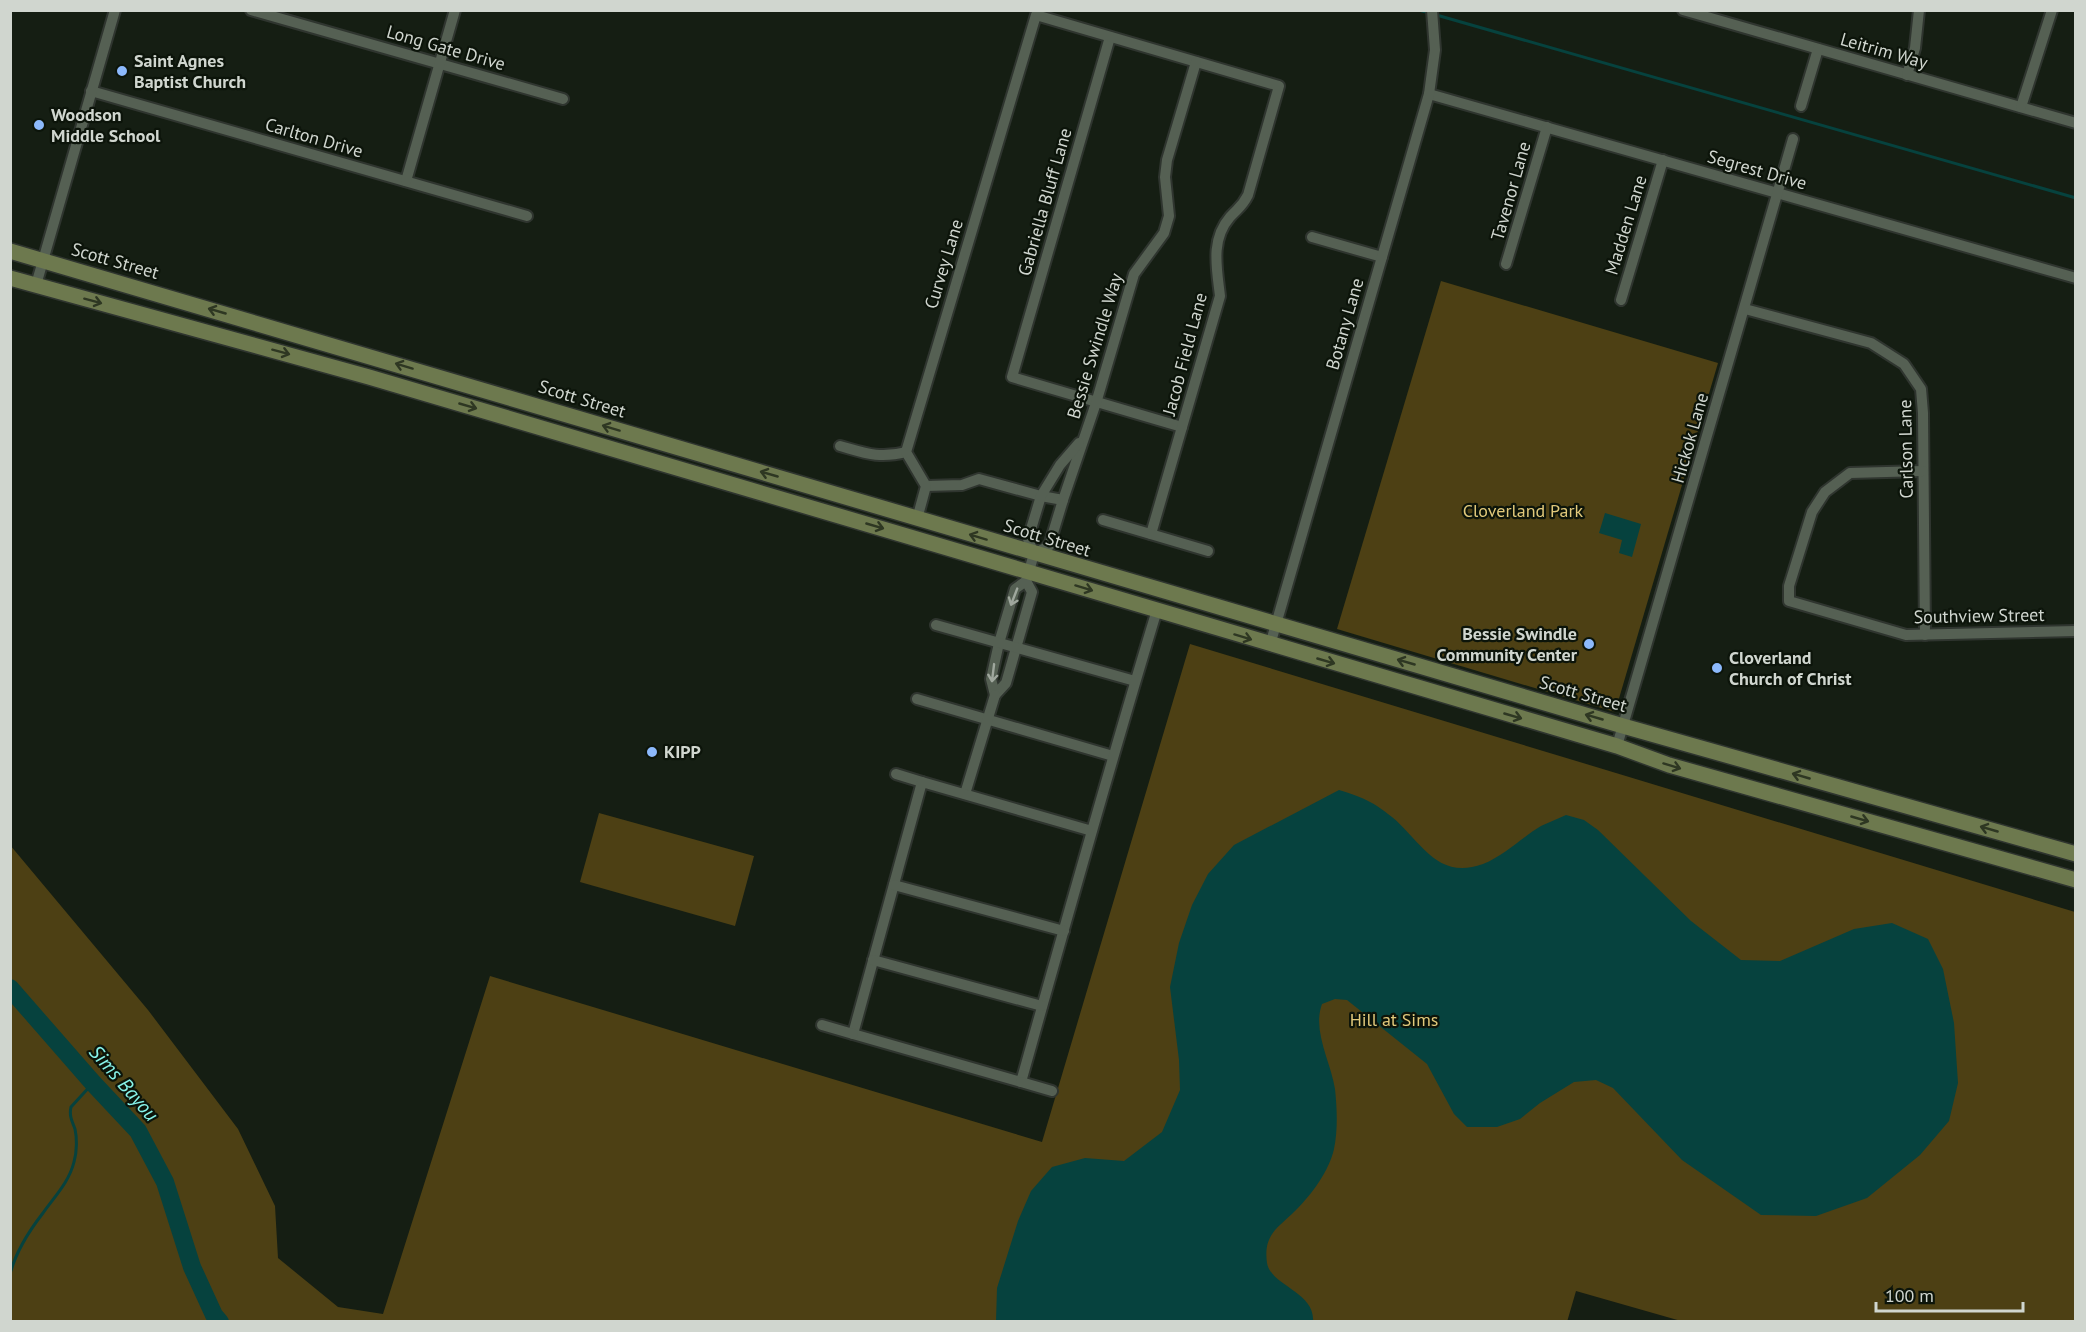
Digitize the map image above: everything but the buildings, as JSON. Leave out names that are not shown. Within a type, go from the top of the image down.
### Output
[{"type":"main road","name":"Scott Street","points":[[10,251],[1276,625],[2070,852]]},
{"type":"main road","name":"Scott Street","points":[[10,278],[369,376],[819,510],[1027,576],[1157,610],[1617,746],[1669,765],[2076,880]]},
{"type":"main road","points":[[369,376],[373,357]]},
{"type":"main road","points":[[662,463],[667,444]]},
{"type":"main road","points":[[819,510],[825,491]]},
{"type":"main road","points":[[1442,695],[1448,674]]},
{"type":"main road","points":[[2056,874],[2070,852]]},
{"type":"street","points":[[36,285],[114,10]]},
{"type":"street","name":"Long Gate Drive","points":[[250,10],[563,99]]},
{"type":"street","points":[[406,182],[455,10]]},
{"type":"street","name":"Botany Lane","points":[[1270,645],[1429,94],[1435,50],[1432,10]]},
{"type":"street","name":"Leitrim Way","points":[[1683,10],[2076,123]]},
{"type":"street","points":[[1907,75],[1915,48],[1919,10]]},
{"type":"street","points":[[2021,107],[2052,10]]},
{"type":"street","name":"Curvey Lane","points":[[906,452],[1036,15],[1110,37]]},
{"type":"street","points":[[1110,37],[1196,62]]},
{"type":"street","name":"Gabriella Bluff Lane","points":[[1096,403],[1011,377],[1110,37]]},
{"type":"street","points":[[1801,106],[1818,49]]},
{"type":"street","name":"Jacob Field Lane","points":[[1151,534],[1220,296],[1215,252],[1229,217],[1242,207],[1248,195],[1279,86],[1196,62]]},
{"type":"street","name":"Bessie Swindle Way","points":[[1034,554],[1049,546],[1096,403],[1134,274],[1164,233],[1169,216],[1165,177],[1167,160],[1196,62]]},
{"type":"street","name":"Carlton Drive","points":[[91,91],[527,216]]},
{"type":"street","name":"Segrest Drive","points":[[1429,94],[2076,278]]},
{"type":"street","name":"Tavenor Lane","points":[[1506,264],[1547,127]]},
{"type":"street","name":"Hickok Lane","points":[[1617,746],[1793,139]]},
{"type":"street","name":"Madden Lane","points":[[1621,300],[1663,160]]},
{"type":"street","points":[[1312,237],[1382,257]]},
{"type":"street","name":"Carlson Lane","points":[[1745,309],[1871,343],[1904,364],[1921,389],[1925,635]]},
{"type":"street","points":[[1096,403],[1182,427]]},
{"type":"street","name":"Bessie Swindle Way","points":[[1027,576],[1034,554],[1028,539],[1041,496],[1060,465],[1083,438]]},
{"type":"street","points":[[840,446],[875,456],[890,456],[906,452],[926,486],[917,519]]},
{"type":"street","name":"Southview Street","points":[[1923,471],[1850,473],[1825,492],[1812,512],[1789,586],[1789,601],[1906,635],[2076,631]]},
{"type":"street","points":[[926,486],[962,485],[979,479],[1063,500]]},
{"type":"street","points":[[1102,520],[1208,551]]},
{"type":"street","points":[[995,695],[991,679],[999,643],[1016,589],[1027,576]]},
{"type":"street","points":[[964,794],[995,695],[1006,684],[1017,648],[1032,592],[1027,576]]},
{"type":"street","points":[[1021,1082],[1113,756],[1157,610]]},
{"type":"street","points":[[1007,616],[1024,621]]},
{"type":"street","points":[[936,625],[1135,681]]},
{"type":"street","points":[[917,699],[1113,756]]},
{"type":"street","points":[[896,774],[1092,831]]},
{"type":"street","points":[[853,1034],[922,782]]},
{"type":"street","points":[[894,885],[1064,931]]},
{"type":"street","points":[[873,960],[1042,1006]]},
{"type":"street","points":[[822,1025],[1052,1091]]},
{"type":"green space","name":"Cloverland Park","points":[[1441,281],[1718,363],[1615,712],[1337,629]]},
{"type":"green space","name":"Hill at Sims","points":[[1190,644],[2075,912],[2075,1321],[1681,1321],[1576,1291],[1567,1322],[11,1321],[10,845],[148,1010],[238,1129],[275,1206],[278,1258],[338,1307],[383,1314],[490,976],[1042,1142]]},
{"type":"green space","points":[[599,813],[754,856],[735,926],[580,882]]},
{"type":"water","points":[[1605,513],[1641,524],[1632,557],[1619,553],[1622,540],[1599,533]]},
{"type":"water","points":[[1339,790],[1361,797],[1379,807],[1431,856],[1453,867],[1467,868],[1483,864],[1499,856],[1541,826],[1566,815],[1584,820],[1598,830],[1691,921],[1741,960],[1780,961],[1854,929],[1892,923],[1928,939],[1943,969],[1954,1023],[1958,1083],[1949,1121],[1920,1155],[1867,1198],[1816,1216],[1761,1215],[1682,1160],[1613,1088],[1596,1080],[1574,1082],[1540,1103],[1520,1119],[1497,1127],[1467,1127],[1454,1114],[1427,1064],[1347,1000],[1335,999],[1322,1004],[1319,1025],[1335,1089],[1337,1119],[1332,1157],[1314,1189],[1273,1232],[1266,1253],[1270,1271],[1307,1303],[1312,1311],[1313,1321],[996,1321],[997,1288],[1018,1221],[1031,1191],[1052,1167],[1085,1158],[1124,1161],[1162,1132],[1180,1090],[1179,1060],[1170,987],[1179,943],[1192,905],[1208,874],[1234,845]]},
{"type":"waterway","points":[[1419,10],[2076,198]]},
{"type":"waterway","name":"Sims Bayou","points":[[10,988],[138,1131],[165,1182],[192,1267],[214,1315],[220,1322]]},
{"type":"waterway","points":[[10,1274],[16,1257],[33,1227],[69,1176],[76,1154],[71,1107],[93,1083]]},
{"type":"place","name":"Saint Agnes Baptist Church","points":[[122,71]]},
{"type":"place","name":"Woodson Middle School","points":[[39,125]]},
{"type":"place","name":"Bessie Swindle Community Center","points":[[1589,644]]},
{"type":"place","name":"Cloverland Church of Christ","points":[[1717,668]]},
{"type":"place","name":"KIPP","points":[[652,752]]}]
